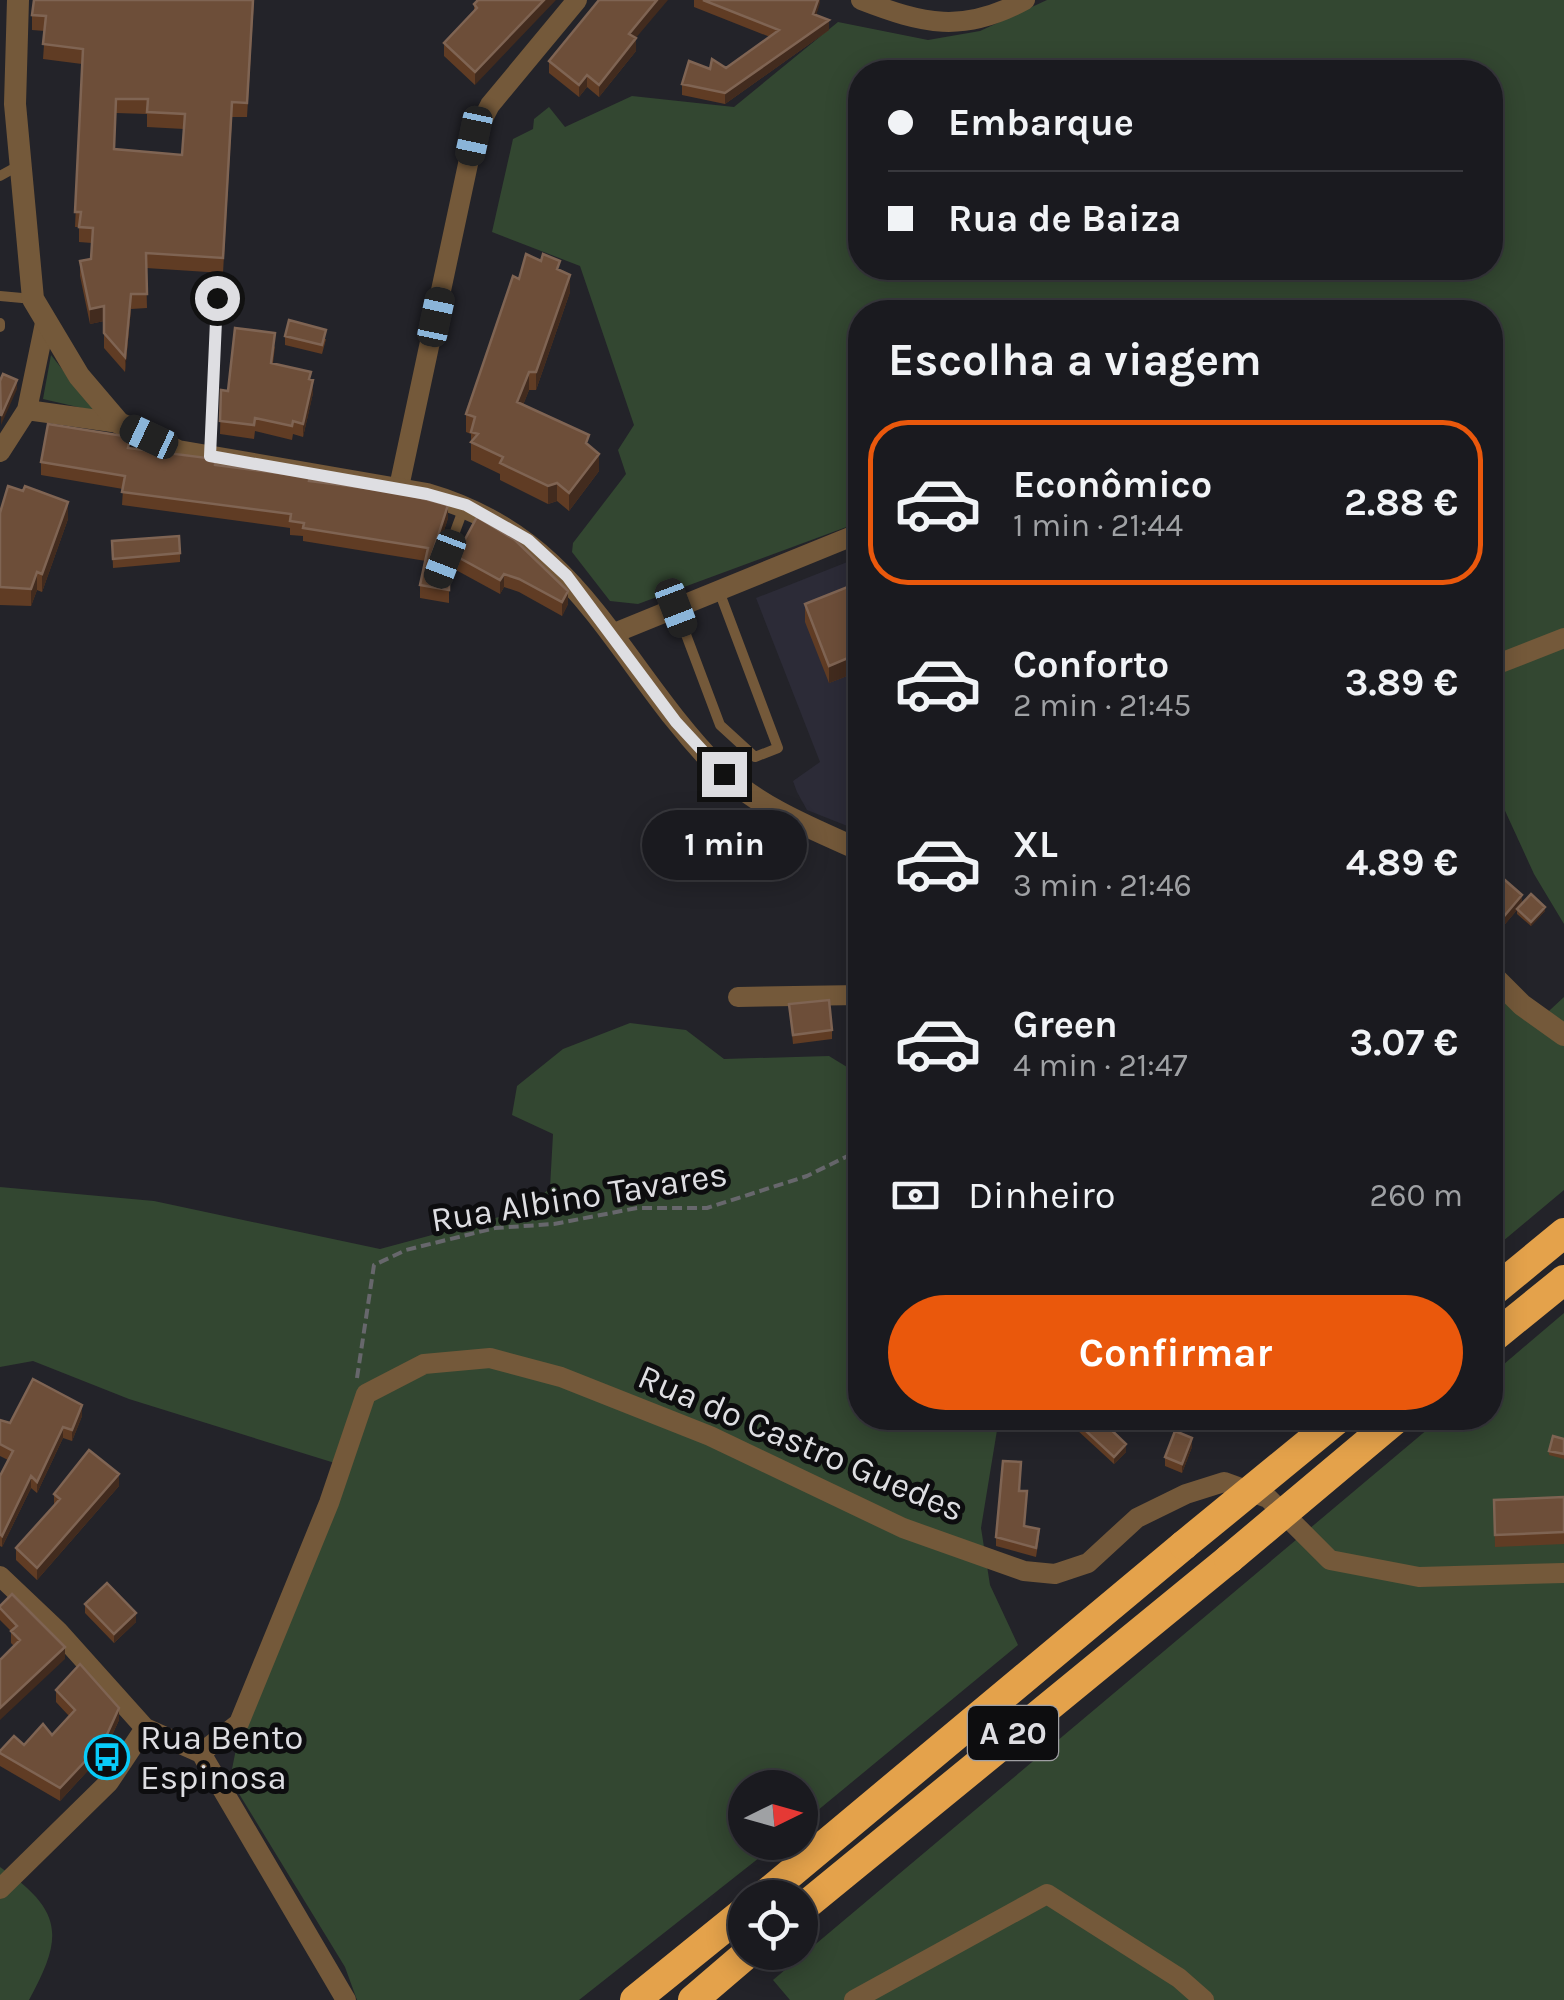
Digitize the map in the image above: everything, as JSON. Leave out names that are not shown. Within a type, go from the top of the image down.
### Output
[{"type":"highway","points":[[1503,1283],[1564,1233]]},
{"type":"highway","points":[[1503,1329],[1564,1280]]},
{"type":"highway","name":"A 20","points":[[783,1880],[1324,1430]]},
{"type":"highway","name":"A 20","points":[[818,1895],[1383,1430]]},
{"type":"highway","points":[[635,2000],[728,1925]]},
{"type":"highway","points":[[692,2000],[728,1970]]},
{"type":"street","points":[[18,0],[7,48],[10,171],[33,299],[78,376],[119,423]]},
{"type":"street","points":[[400,487],[474,136],[490,105],[578,0]]},
{"type":"street","points":[[861,0],[918,22],[953,24],[1005,11],[1025,0]]},
{"type":"street","points":[[0,452],[27,410],[44,323]]},
{"type":"street","points":[[27,410],[119,423],[178,451],[400,487],[466,505],[528,540],[567,576],[676,722],[724,774],[796,822],[848,845]]},
{"type":"street","points":[[612,634],[848,538]]},
{"type":"street","points":[[1503,662],[1564,638]]},
{"type":"street","points":[[1503,986],[1564,1035]]},
{"type":"street","points":[[738,997],[848,995]]},
{"type":"street","name":"Rua do Castro Guedes","points":[[366,1394],[424,1364],[490,1358],[561,1377],[710,1436],[903,1528],[1024,1571],[1055,1574],[1088,1563],[1136,1518],[1186,1494],[1224,1482],[1268,1498],[1330,1560],[1419,1576],[1564,1573]]},
{"type":"street","points":[[201,1753],[238,1723],[329,1503],[366,1394]]},
{"type":"street","points":[[0,1576],[58,1631],[145,1728],[201,1753],[346,2000]]},
{"type":"street","points":[[0,1889],[108,1782],[145,1728]]},
{"type":"street","points":[[854,2000],[1047,1894],[1178,1978],[1204,2000]]},
{"type":"lane","points":[[0,296],[33,299]]},
{"type":"lane","points":[[210,456],[217,298]]},
{"type":"lane","points":[[435,586],[466,505]]},
{"type":"lane","points":[[676,608],[720,725],[755,757],[778,748],[719,591]]},
{"type":"path","name":"Rua Albino Tavares","points":[[366,1394],[356,1376],[374,1265],[406,1250],[495,1228],[554,1224],[637,1208],[707,1208],[807,1176],[848,1156]]},
{"type":"shaded area","points":[[848,562],[848,826],[807,810],[797,792],[793,781],[820,762],[756,598]]},
{"type":"green space","points":[[1047,0],[1564,0],[1564,924],[1534,874],[1503,806],[1503,300],[848,300],[848,526],[638,604],[610,601],[572,552],[573,543],[626,474],[618,450],[634,425],[580,266],[492,232],[513,139],[533,129],[534,119],[549,107],[565,127],[632,96],[734,107],[838,22],[928,40],[980,31]]},
{"type":"green space","points":[[51,355],[95,411],[43,399]]},
{"type":"green space","points":[[1564,997],[1564,1190],[1503,1241],[1503,1000],[1536,1023]]},
{"type":"green space","points":[[630,1023],[686,1030],[724,1059],[829,1056],[848,1068],[848,1430],[997,1430],[981,1528],[990,1585],[1018,1645],[818,1810],[818,1770],[728,1770],[728,1860],[756,1860],[579,2000],[357,2000],[345,1967],[230,1779],[238,1739],[342,1493],[338,1464],[129,1399],[33,1361],[0,1367],[0,1187],[154,1201],[380,1249],[525,1210],[550,1188],[553,1134],[512,1115],[517,1086],[563,1049]]},
{"type":"green space","points":[[1564,1313],[1564,2000],[790,2000],[773,1980],[785,1970],[818,1970],[818,1942],[1427,1430],[1503,1430],[1503,1365]]},
{"type":"green space","points":[[0,1867],[36,1897],[51,1925],[48,1958],[29,2000],[0,2000]]},
{"type":"building","points":[[34,0],[253,0],[247,103],[232,102],[223,258],[146,253],[147,294],[131,294],[125,357],[104,333],[104,306],[90,309],[80,261],[91,259],[93,228],[79,227],[81,212],[75,212],[83,49],[43,44],[46,16],[32,15]],"holes":[[[116,99],[148,99],[147,112],[185,114],[182,155],[114,149]]]},
{"type":"building","points":[[478,0],[544,0],[475,72],[444,43],[477,8],[474,4]]},
{"type":"building","points":[[599,0],[657,0],[629,34],[636,38],[599,85],[587,75],[579,85],[549,61]]},
{"type":"building","points":[[703,0],[818,0],[813,14],[829,20],[725,93],[682,84],[689,61],[710,69],[712,59],[726,68],[779,30]]},
{"type":"building","points":[[526,254],[541,261],[543,254],[560,261],[557,269],[570,275],[536,372],[529,372],[517,402],[589,435],[586,443],[599,454],[569,493],[557,483],[548,486],[500,463],[503,457],[471,442],[478,434],[471,432],[475,417],[466,414],[513,276],[519,279]]},
{"type":"building","points":[[289,320],[326,330],[322,345],[285,336]]},
{"type":"building","points":[[235,328],[275,333],[271,363],[311,372],[309,379],[313,380],[303,424],[293,421],[292,426],[255,418],[254,425],[220,421],[221,390],[228,391]]},
{"type":"building","points":[[3,374],[17,380],[1,416],[0,381]]},
{"type":"building","points":[[48,424],[130,437],[128,448],[215,459],[215,465],[310,477],[309,481],[397,492],[448,505],[426,573],[431,580],[440,580],[449,560],[449,590],[420,585],[428,548],[303,528],[304,523],[290,521],[291,514],[122,492],[125,476],[41,462]]},
{"type":"building","points":[[8,486],[23,491],[25,486],[68,502],[42,574],[37,572],[31,589],[0,587],[0,513]]},
{"type":"building","points":[[477,517],[515,540],[568,591],[562,602],[519,579],[504,574],[500,580],[456,556]]},
{"type":"building","points":[[179,536],[180,553],[113,559],[112,541]]},
{"type":"building","points":[[848,587],[848,658],[829,666],[805,604]]},
{"type":"building","points":[[1503,878],[1522,895],[1503,917]]},
{"type":"building","points":[[1531,894],[1545,907],[1531,922],[1517,909]]},
{"type":"building","points":[[829,1000],[832,1030],[793,1035],[789,1004]]},
{"type":"building","points":[[33,1379],[82,1405],[72,1430],[63,1427],[37,1482],[31,1476],[2,1536],[0,1476],[13,1451],[0,1444],[0,1420],[10,1423]]},
{"type":"building","points":[[1085,1430],[1111,1430],[1126,1444],[1114,1457]]},
{"type":"building","points":[[1175,1431],[1192,1438],[1182,1464],[1165,1457]]},
{"type":"building","points":[[1553,1436],[1564,1439],[1564,1454],[1549,1451]]},
{"type":"building","points":[[89,1450],[119,1474],[37,1568],[16,1548],[60,1499],[54,1494]]},
{"type":"building","points":[[1003,1461],[1021,1462],[1019,1491],[1027,1491],[1024,1526],[1039,1529],[1036,1548],[996,1537]]},
{"type":"building","points":[[1564,1497],[1564,1532],[1495,1535],[1494,1500]]},
{"type":"building","points":[[107,1583],[136,1613],[114,1634],[85,1604]]},
{"type":"building","points":[[12,1594],[65,1647],[0,1708],[0,1660],[20,1640],[11,1631],[17,1626],[0,1608]]},
{"type":"building","points":[[80,1664],[119,1708],[104,1741],[60,1788],[0,1751],[14,1736],[24,1745],[43,1724],[52,1735],[75,1710],[56,1690]]},
{"type":"place","name":"Rua Bento Espinosa","points":[[107,1757]]},
{"type":"route","points":[[217,298],[210,456],[427,494],[466,505],[528,540],[567,576],[676,722],[724,774]]}]
